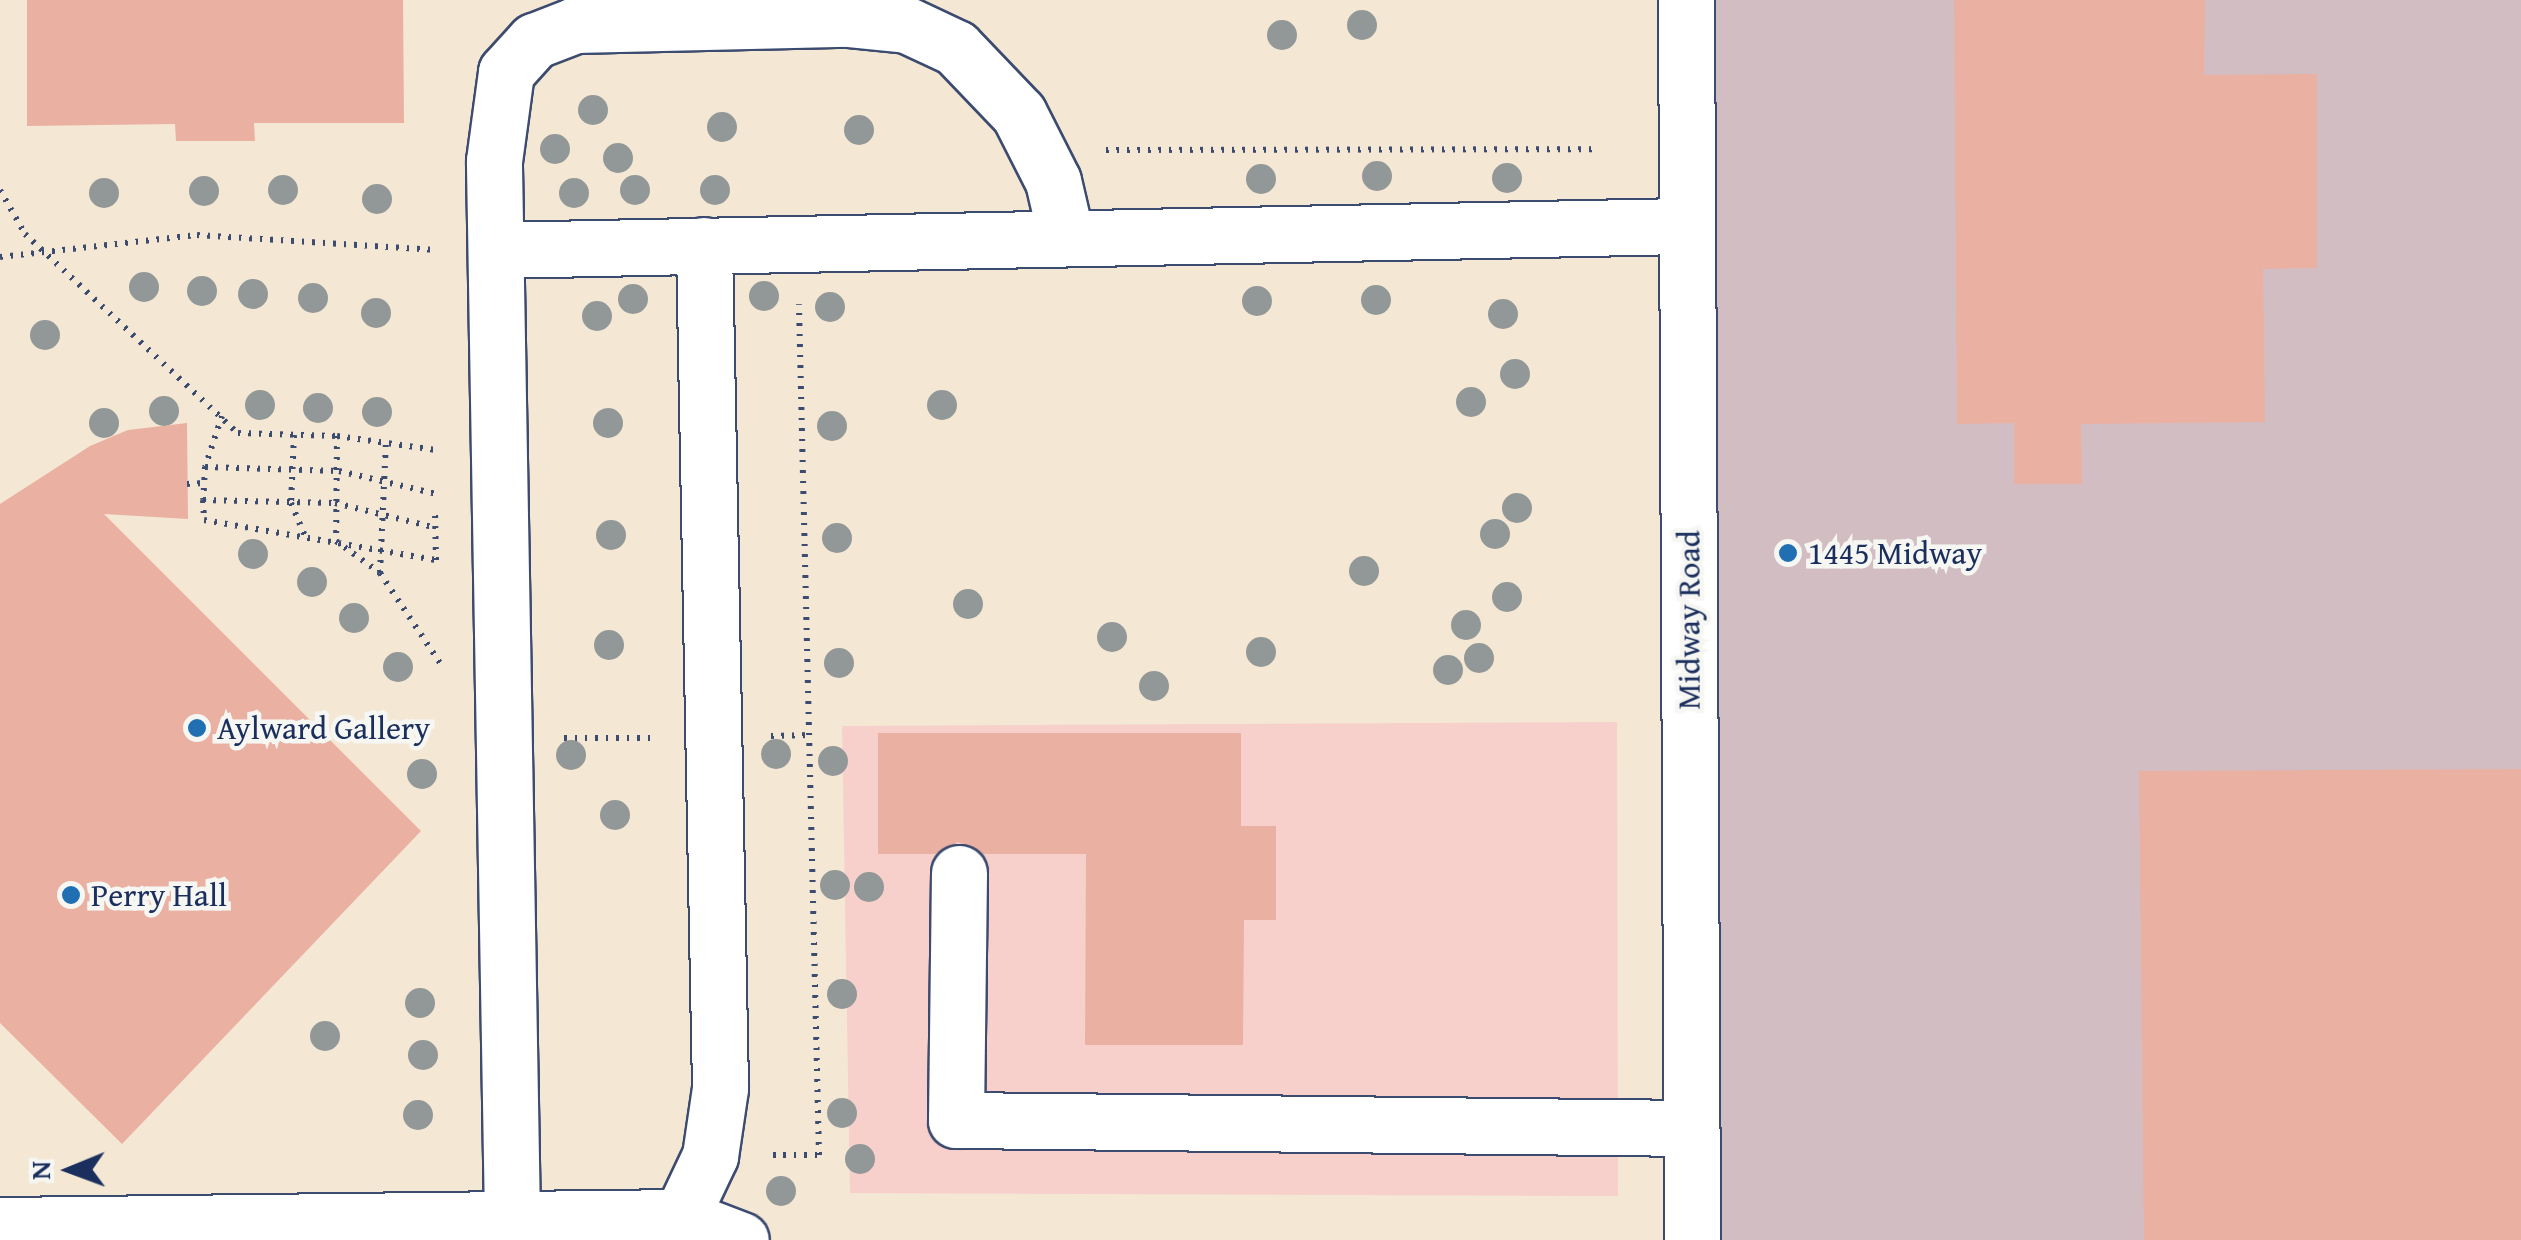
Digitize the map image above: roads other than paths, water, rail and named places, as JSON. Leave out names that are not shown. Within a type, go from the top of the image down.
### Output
[{"type":"main road","name":"Midway Road","points":[[1686,0],[1692,1240]]},
{"type":"main road","points":[[512,1218],[496,120],[506,72],[546,33],[623,22],[870,20],[940,38],[978,67],[1019,114],[1044,158],[1066,237]]},
{"type":"main road","points":[[497,250],[1686,226]]},
{"type":"main road","points":[[682,1217],[710,1156],[720,1088],[704,245]]},
{"type":"main road","points":[[960,872],[956,1120],[1691,1128]]},
{"type":"main road","points":[[0,1225],[682,1217],[740,1240]]},
{"type":"place","name":"1445 Midway","points":[[1788,553]]},
{"type":"place","name":"Aylward Gallery","points":[[197,728]]},
{"type":"place","name":"Perry Hall","points":[[71,895]]}]
